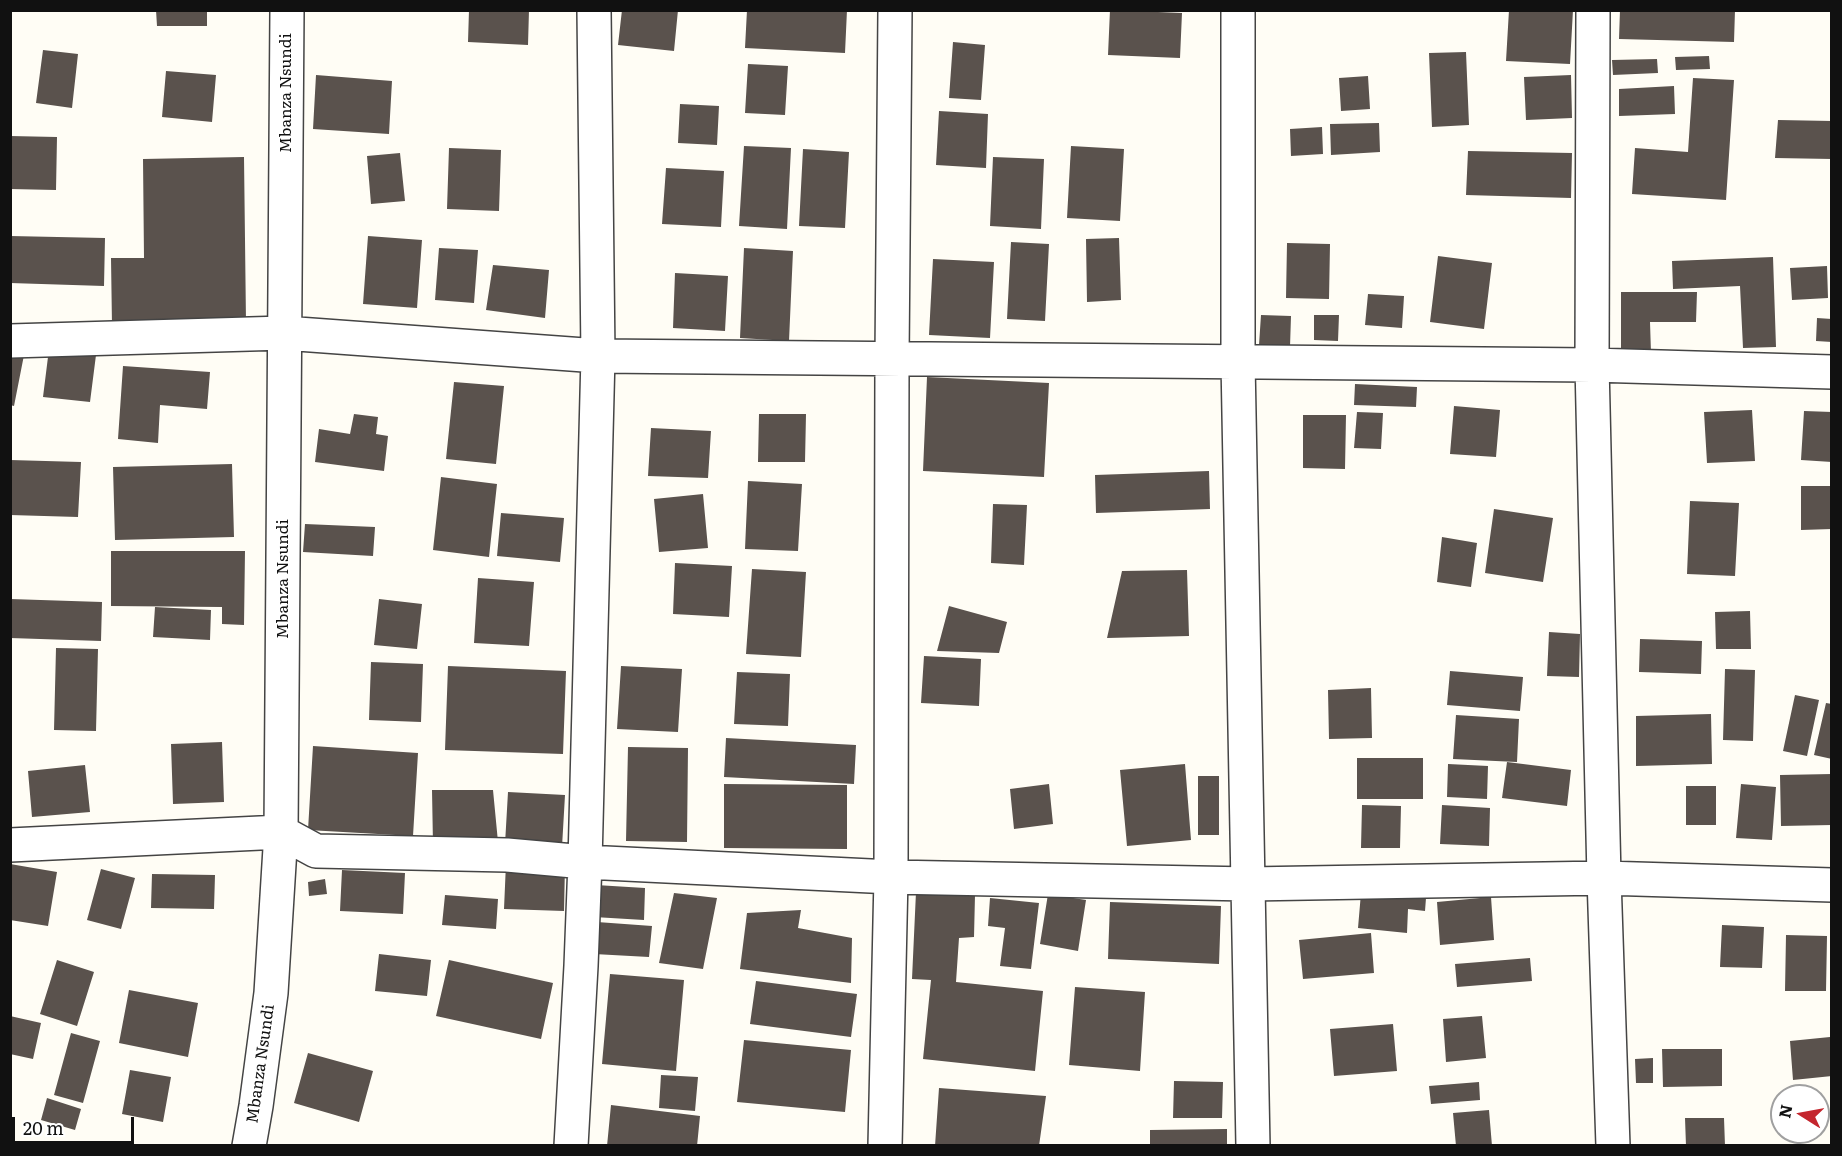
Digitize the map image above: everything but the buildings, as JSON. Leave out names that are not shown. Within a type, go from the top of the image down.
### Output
[{"type":"street","name":"Mbanza Nsundi","points":[[249,1146],[271,993],[280,832],[287,10]]},
{"type":"street","points":[[571,1146],[585,862],[598,356],[594,10]]},
{"type":"street","points":[[885,1146],[891,877],[895,10]]},
{"type":"street","points":[[1238,10],[1238,362],[1253,1146]]},
{"type":"street","points":[[1593,10],[1592,365],[1613,1146]]},
{"type":"street","points":[[10,341],[285,333],[598,356],[1592,365],[1832,372]]},
{"type":"street","points":[[10,845],[280,832],[316,851],[507,855],[585,862],[891,877],[1249,884],[1604,878],[1832,885]]}]
